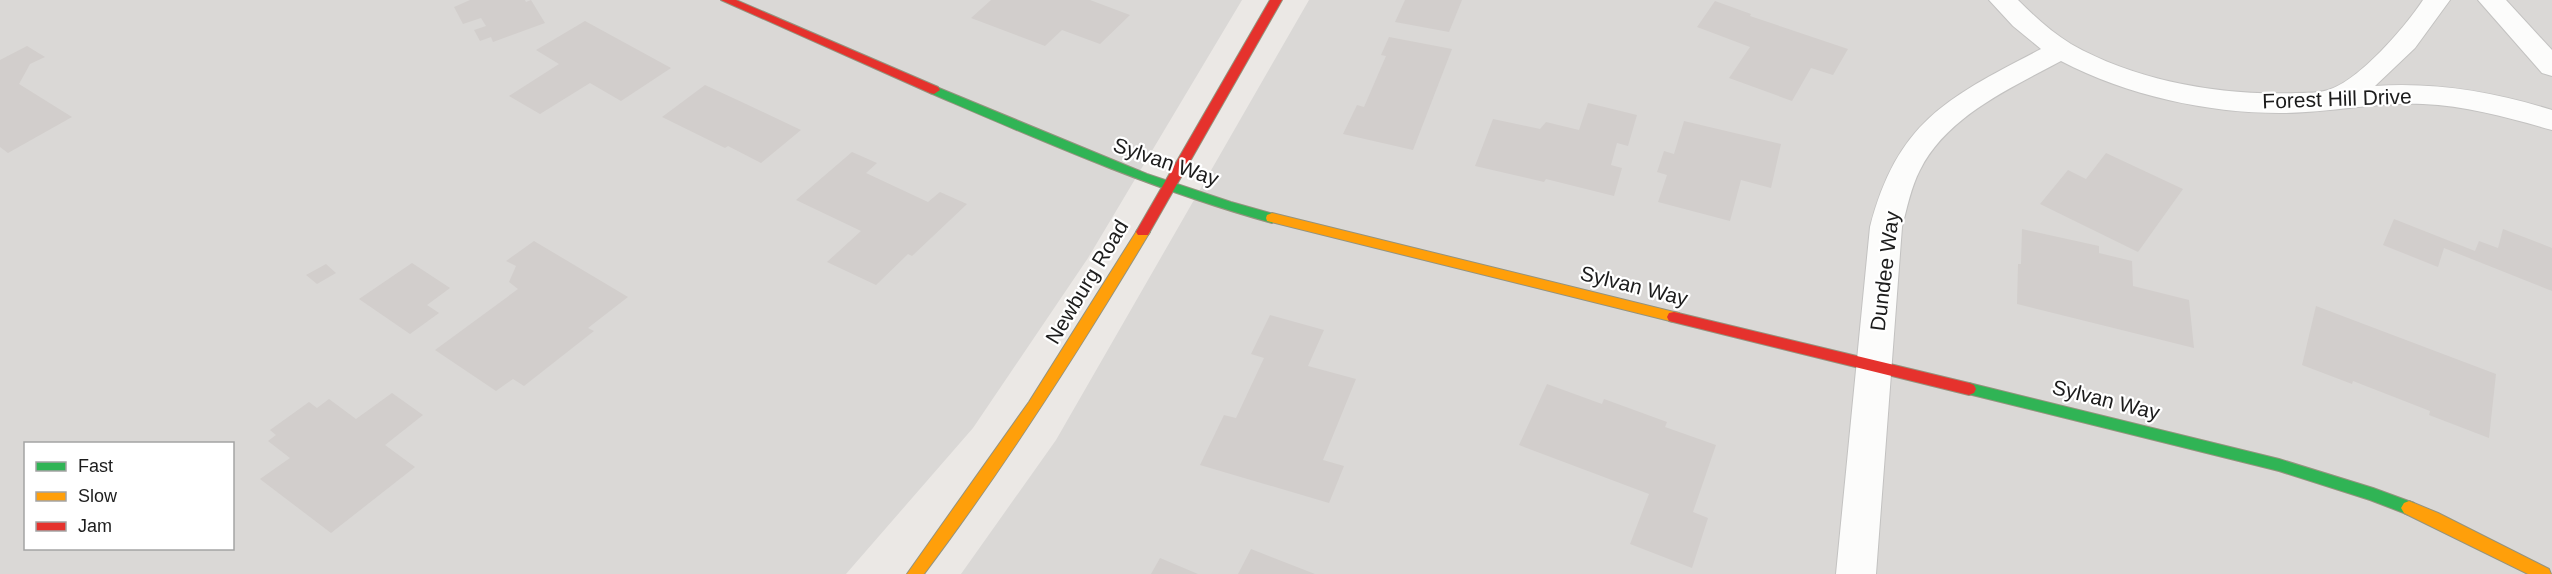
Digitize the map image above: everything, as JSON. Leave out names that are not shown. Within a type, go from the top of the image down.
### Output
[{"type":"street","name":"Sylvan Way","points":[[727,0],[1113,167],[1170,188],[1232,207],[2279,465],[2373,494],[2482,542],[2543,574]]},
{"type":"street","name":"Newburg Road","points":[[915,574],[961,517],[1043,395],[1170,188],[1276,0]]},
{"type":"street","name":"Forest Hill Drive","points":[[2002,0],[2028,25],[2061,50],[2142,82],[2207,97],[2286,103],[2339,97],[2405,94],[2445,96],[2486,102],[2552,120]]},
{"type":"street","points":[[2339,97],[2370,78],[2402,48],[2437,0]]},
{"type":"street","points":[[2491,0],[2552,67]]},
{"type":"street","name":"Dundee Way","points":[[1856,574],[1886,226],[1897,186],[1906,167],[1938,127],[1990,89],[2061,50]]},
{"type":"shaded area","points":[[0,0],[1242,0],[1088,258],[973,428],[846,574],[0,574]]},
{"type":"shaded area","points":[[1309,0],[2552,0],[2552,574],[961,574],[1056,440]]},
{"type":"building","points":[[470,0],[525,0],[526,2],[531,0],[545,23],[493,42],[491,37],[480,41],[474,30],[486,26],[481,18],[463,24],[454,7]]},
{"type":"building","points":[[991,0],[1090,0],[1130,15],[1100,44],[1062,30],[1045,46],[971,18]]},
{"type":"building","points":[[1405,0],[1462,0],[1449,32],[1395,22]]},
{"type":"building","points":[[1715,1],[1751,14],[1750,16],[1848,49],[1833,75],[1811,68],[1792,101],[1729,78],[1750,47],[1697,27]]},
{"type":"building","points":[[585,21],[671,68],[621,101],[590,83],[540,114],[509,96],[559,64],[536,50]]},
{"type":"building","points":[[1389,37],[1452,49],[1413,150],[1343,134],[1357,105],[1364,107],[1386,56],[1381,55]]},
{"type":"building","points":[[27,46],[45,57],[30,64],[19,84],[72,117],[8,153],[0,147],[0,60]]},
{"type":"building","points":[[705,85],[801,130],[761,163],[662,117]]},
{"type":"building","points":[[1588,103],[1637,115],[1628,146],[1617,143],[1611,165],[1622,168],[1614,196],[1546,179],[1544,182],[1475,166],[1493,119],[1540,129],[1546,122],[1579,130]]},
{"type":"building","points":[[1684,121],[1781,144],[1771,188],[1741,180],[1730,221],[1658,202],[1667,175],[1657,172],[1664,151],[1674,154]]},
{"type":"building","points":[[852,152],[877,163],[866,173],[928,202],[940,192],[967,204],[912,256],[908,254],[876,285],[827,262],[861,231],[796,200]]},
{"type":"building","points":[[2106,153],[2183,189],[2138,252],[2040,204],[2068,170],[2086,179]]},
{"type":"building","points":[[2394,219],[2475,251],[2479,241],[2498,248],[2503,229],[2552,248],[2552,291],[2444,248],[2438,267],[2383,245]]},
{"type":"building","points":[[2022,229],[2099,246],[2099,253],[2132,261],[2133,286],[2189,300],[2194,348],[2017,304]]},
{"type":"building","points":[[534,241],[628,297],[588,328],[594,331],[524,386],[513,379],[496,391],[435,350],[518,289],[509,282],[516,266],[506,261]]},
{"type":"building","points":[[412,263],[450,288],[427,305],[439,313],[410,334],[359,299]]},
{"type":"building","points":[[326,264],[336,273],[317,284],[306,275]]},
{"type":"building","points":[[2316,306],[2496,374],[2489,438],[2429,415],[2430,411],[2353,381],[2352,384],[2302,365]]},
{"type":"building","points":[[1270,315],[1324,330],[1308,366],[1356,379],[1323,460],[1344,466],[1329,503],[1200,465],[1224,415],[1236,418],[1264,358],[1251,354]]},
{"type":"building","points":[[1547,384],[1602,404],[1604,399],[1667,422],[1665,427],[1716,445],[1693,512],[1708,518],[1692,568],[1630,544],[1649,494],[1519,445]]},
{"type":"building","points":[[392,393],[423,415],[385,445],[415,467],[331,533],[260,479],[290,458],[268,441],[276,435],[270,430],[309,402],[317,408],[329,399],[356,419]]},
{"type":"building","points":[[1251,549],[1315,574],[1238,574]]},
{"type":"building","points":[[1160,558],[1198,574],[1151,574]]},
{"type":"traffic: fast","points":[[934,90],[1142,177],[1272,218]]},
{"type":"traffic: fast","points":[[1969,389],[2279,465],[2373,494],[2409,508]]},
{"type":"traffic: slow","points":[[1272,218],[1674,317]]},
{"type":"traffic: slow","points":[[915,574],[976,491],[1034,406],[1090,320],[1143,232]]},
{"type":"traffic: slow","points":[[2409,508],[2543,574]]},
{"type":"traffic: jam","points":[[727,0],[934,90]]},
{"type":"traffic: jam","points":[[1143,232],[1276,0]]},
{"type":"traffic: jam","points":[[1674,317],[1969,389]]}]
